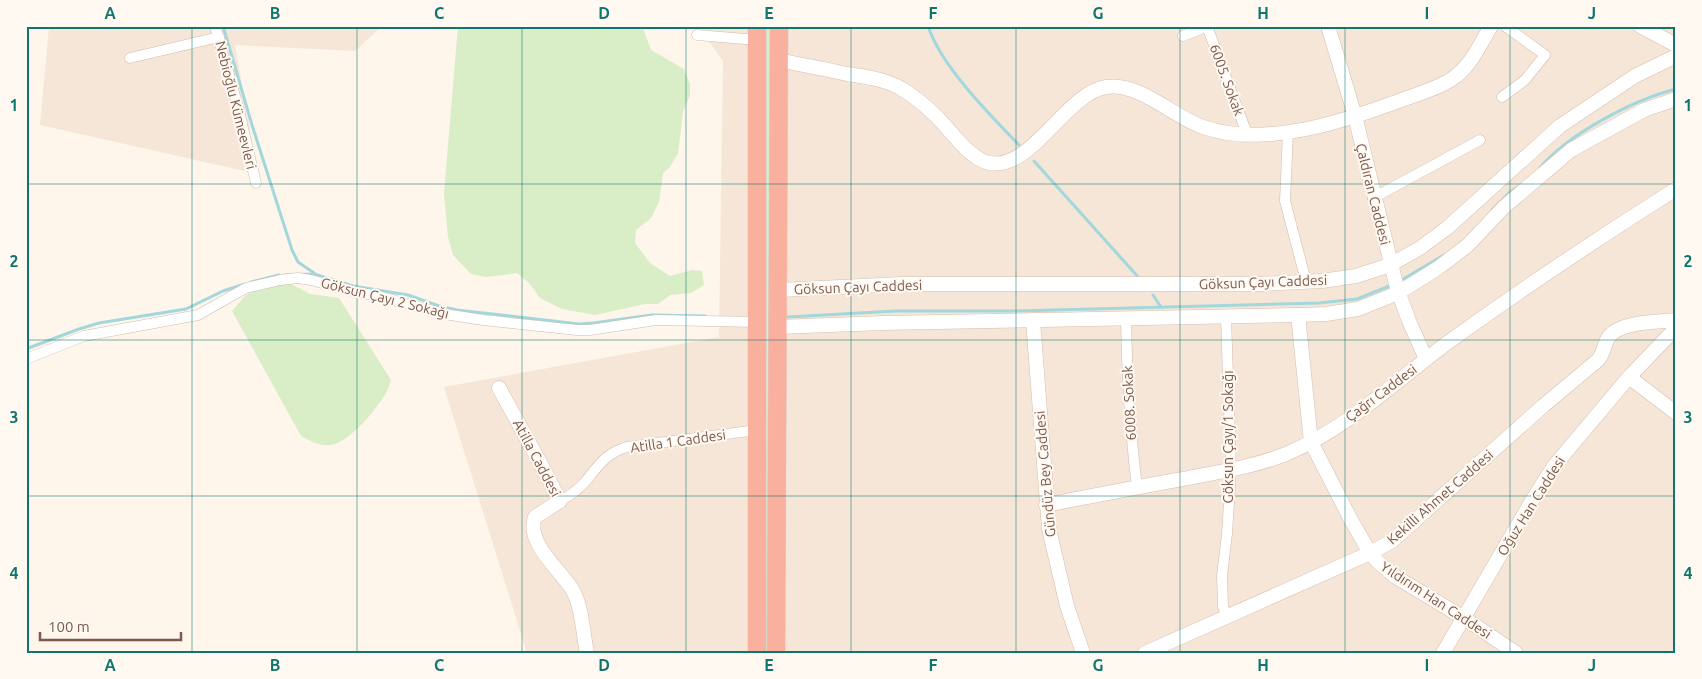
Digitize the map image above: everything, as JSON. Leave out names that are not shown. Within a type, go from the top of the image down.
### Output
[{"type":"highway","points":[[776,653],[779,26]]},
{"type":"highway","points":[[757,33],[757,653]]},
{"type":"street","points":[[1183,36],[1208,26]]},
{"type":"street","name":"6005. Sokak","points":[[1208,26],[1247,134]]},
{"type":"street","name":"Çaldıran Caddesi","points":[[1328,26],[1355,116],[1373,198],[1398,291],[1426,359]]},
{"type":"street","points":[[779,60],[874,79],[900,88],[926,106],[970,152],[990,163],[1004,161],[1021,154],[1089,94],[1107,87],[1120,87],[1138,93],[1204,128],[1247,134],[1288,132],[1355,116],[1425,91],[1454,78],[1462,72],[1491,26]]},
{"type":"street","points":[[1502,97],[1525,80],[1546,55],[1505,26]]},
{"type":"street","points":[[1640,26],[1676,45]]},
{"type":"street","points":[[130,58],[217,31]]},
{"type":"street","name":"Nebioğlu Kümeevleri","points":[[217,31],[256,183]]},
{"type":"street","points":[[698,35],[757,33]]},
{"type":"street","name":"Göksun Çayı Caddesi","points":[[779,290],[902,284],[1202,284],[1306,281],[1337,279],[1392,269],[1447,228],[1549,135],[1574,116],[1636,76],[1676,56]]},
{"type":"street","points":[[778,327],[883,323],[1298,315],[1326,314],[1358,309],[1398,291],[1453,257],[1476,237],[1512,200],[1570,150],[1644,110],[1676,98]]},
{"type":"street","points":[[1288,132],[1285,200],[1306,281]]},
{"type":"street","points":[[1373,198],[1480,140]]},
{"type":"street","name":"Çağrı Caddesi","points":[[1046,505],[1231,470],[1270,460],[1311,442],[1366,406],[1426,359],[1545,273],[1676,189]]},
{"type":"street","name":"Göksun Çayı 2 Sokağı","points":[[26,359],[84,336],[198,315],[246,288],[298,278],[378,296],[444,314],[568,329],[590,330],[656,320],[758,322]]},
{"type":"street","name":"Yıldırım Han Caddesi","points":[[1298,315],[1311,442],[1350,520],[1370,553],[1396,577],[1464,618],[1516,653]]},
{"type":"street","name":"Göksun Çayı/1 Sokağı","points":[[1226,316],[1231,470],[1228,525],[1222,576],[1224,606],[1227,618]]},
{"type":"street","name":"6008. Sokak","points":[[1126,318],[1127,387],[1137,487]]},
{"type":"street","name":"Gündüz Bey Caddesi","points":[[1033,320],[1046,505],[1050,536],[1059,577],[1083,653]]},
{"type":"street","name":"Kekilli Ahmet Caddesi","points":[[1145,653],[1227,618],[1370,553],[1392,541],[1543,406],[1598,360],[1603,354],[1608,338],[1612,334],[1634,324],[1676,320]]},
{"type":"street","name":"Oğuz Han Caddesi","points":[[1443,653],[1532,499],[1554,466],[1629,377],[1676,328]]},
{"type":"street","points":[[1629,377],[1676,413]]},
{"type":"street","name":"Atilla Caddesi","points":[[499,388],[538,457],[560,501],[535,517],[533,526],[545,556],[575,594],[587,653]]},
{"type":"street","name":"Atilla 1 Caddesi","points":[[560,501],[577,490],[606,458],[617,450],[627,447],[757,430]]},
{"type":"shaded area","points":[[49,26],[382,26],[355,51],[235,45],[258,174],[40,125]]},
{"type":"shaded area","points":[[698,26],[1676,26],[1676,653],[527,653],[444,387],[719,337],[723,61]]},
{"type":"green space","points":[[458,26],[642,26],[651,50],[684,69],[690,84],[690,95],[683,112],[678,153],[670,167],[663,173],[659,202],[651,218],[636,230],[635,243],[650,263],[670,276],[692,270],[702,271],[704,285],[691,293],[670,295],[658,304],[645,304],[595,315],[562,309],[540,298],[529,283],[517,273],[486,277],[471,274],[453,255],[448,237],[444,194]]},
{"type":"green space","points":[[764,26],[772,26],[771,653],[763,653]]},
{"type":"green space","points":[[289,283],[310,294],[339,298],[391,380],[383,398],[363,423],[347,438],[331,445],[319,444],[301,436],[232,311],[244,297],[256,288]]},
{"type":"waterway","points":[[223,26],[292,250],[298,262],[314,273]]},
{"type":"waterway","points":[[928,26],[934,41],[967,89],[1019,145]]},
{"type":"waterway","points":[[1540,168],[1567,143],[1602,120],[1641,101],[1676,89]]},
{"type":"waterway","points":[[1034,161],[1140,279]]},
{"type":"waterway","points":[[1492,210],[1510,192],[1521,185]]},
{"type":"waterway","points":[[1400,281],[1444,255]]},
{"type":"waterway","points":[[285,275],[314,274],[353,286],[408,295],[457,310],[579,324],[652,315],[705,316]]},
{"type":"waterway","points":[[251,282],[279,275]]},
{"type":"waterway","points":[[26,349],[99,323],[186,309],[223,291],[245,284]]},
{"type":"waterway","points":[[788,317],[895,311],[1012,311],[1319,303],[1357,299],[1392,285]]},
{"type":"waterway","points":[[1153,295],[1161,307]]}]
